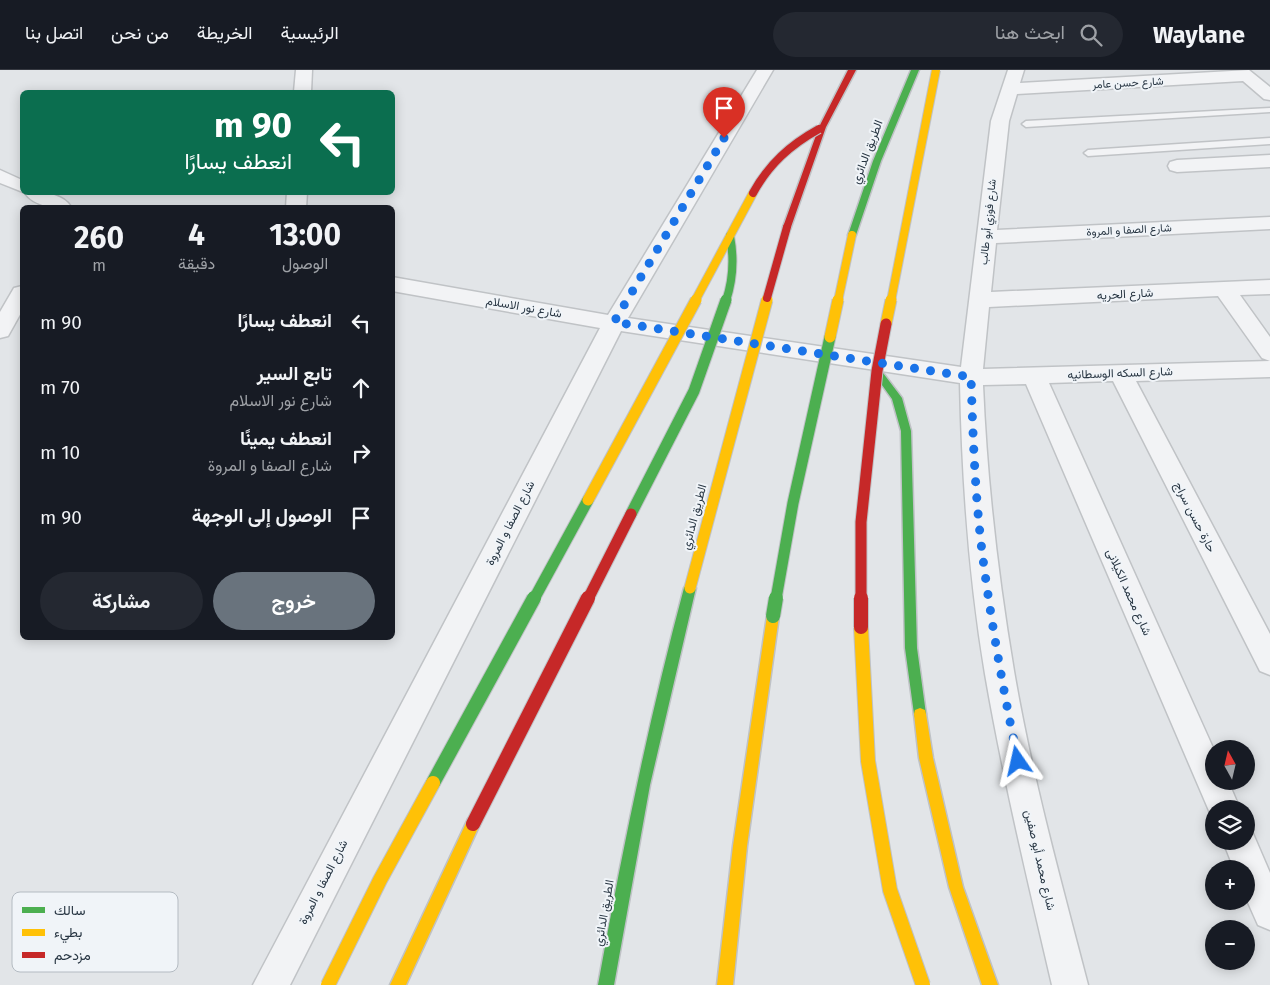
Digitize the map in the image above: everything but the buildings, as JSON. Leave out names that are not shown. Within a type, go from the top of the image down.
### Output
[{"type":"main road","name":"الطريق الدائري","points":[[606,985],[645,774],[674,644],[741,393],[787,227],[803,184],[819,129],[852,70]]},
{"type":"main road","name":"الطريق الدائري","points":[[725,985],[730,922],[752,753],[793,503],[852,236],[877,161],[915,70]]},
{"type":"main road","points":[[923,985],[890,890],[868,761],[860,639],[861,522],[877,371],[936,70]]},
{"type":"main road","points":[[328,985],[380,880],[648,390],[754,190],[772,161],[785,148],[819,129]]},
{"type":"main road","points":[[398,985],[473,824],[694,391],[727,297],[732,271],[733,250],[730,236]]},
{"type":"main road","points":[[877,371],[889,384],[904,415],[906,431],[911,648],[926,758],[956,887],[990,985]]},
{"type":"street","points":[[303,90],[304,70]]},
{"type":"street","name":"شارع الصفا و المروة","points":[[271,985],[614,322],[765,70]]},
{"type":"street","name":"شارع فوزي أبو طالب","points":[[971,377],[1000,121],[1016,70]]},
{"type":"street","points":[[1243,73],[1270,95]]},
{"type":"street","name":"شارع حسن عامر","points":[[1010,89],[1243,73]]},
{"type":"street","points":[[1177,166],[1270,161]]},
{"type":"street","points":[[0,176],[20,186]]},
{"type":"street","points":[[39,195],[57,205]]},
{"type":"street","name":"شارع الصفا و المروة","points":[[987,236],[1270,222]]},
{"type":"street","name":"شارع نور الاسلام","points":[[395,285],[655,329],[971,377]]},
{"type":"street","name":"شارع الحريه","points":[[979,300],[1270,287]]},
{"type":"street","points":[[1224,289],[1269,366]]},
{"type":"street","points":[[0,331],[20,296]]},
{"type":"street","name":"شارع السكه الوسطانيه","points":[[971,377],[1269,366]]},
{"type":"street","name":"حارة حسن سراج","points":[[1120,373],[1270,662]]},
{"type":"street","name":"شارع محمد الكيلانى","points":[[1034,375],[1220,800]]},
{"type":"street","name":"شارع محمد أبو صفين","points":[[971,377],[974,460],[983,557],[1000,673],[1028,813],[1070,985]]},
{"type":"street","points":[[1243,850],[1270,913]]},
{"type":"lane","points":[[1026,124],[1270,110]]},
{"type":"lane","points":[[1088,153],[1270,141]]},
{"type":"traffic: fast","points":[[852,235],[877,161],[915,70]]},
{"type":"traffic: fast","points":[[631,514],[694,391],[727,297],[732,271],[733,251],[730,236]]},
{"type":"traffic: fast","points":[[773,616],[793,503],[830,337]]},
{"type":"traffic: fast","points":[[877,371],[897,398],[906,431],[911,648],[920,714]]},
{"type":"traffic: fast","points":[[433,783],[588,500]]},
{"type":"traffic: fast","points":[[606,985],[643,785],[665,686],[690,588]]},
{"type":"traffic: slow","points":[[886,324],[936,70]]},
{"type":"traffic: slow","points":[[588,500],[753,193]]},
{"type":"traffic: slow","points":[[830,337],[852,235]]},
{"type":"traffic: slow","points":[[690,588],[767,298]]},
{"type":"traffic: slow","points":[[725,985],[740,846],[773,616]]},
{"type":"traffic: slow","points":[[861,627],[868,761],[890,890],[923,985]]},
{"type":"traffic: slow","points":[[920,714],[926,758],[956,887],[990,985]]},
{"type":"traffic: slow","points":[[328,985],[380,880],[433,783]]},
{"type":"traffic: slow","points":[[398,985],[473,824]]},
{"type":"traffic: jam","points":[[787,227],[822,127],[852,70]]},
{"type":"traffic: jam","points":[[753,193],[766,172],[781,155],[798,141],[819,129]]},
{"type":"traffic: jam","points":[[767,298],[787,227]]},
{"type":"traffic: jam","points":[[861,627],[861,522],[877,371],[886,324]]},
{"type":"traffic: jam","points":[[473,824],[631,514]]},
{"type":"route","points":[[724,138],[614,322],[971,377],[974,460],[983,557],[1000,673],[1018,761]]}]
